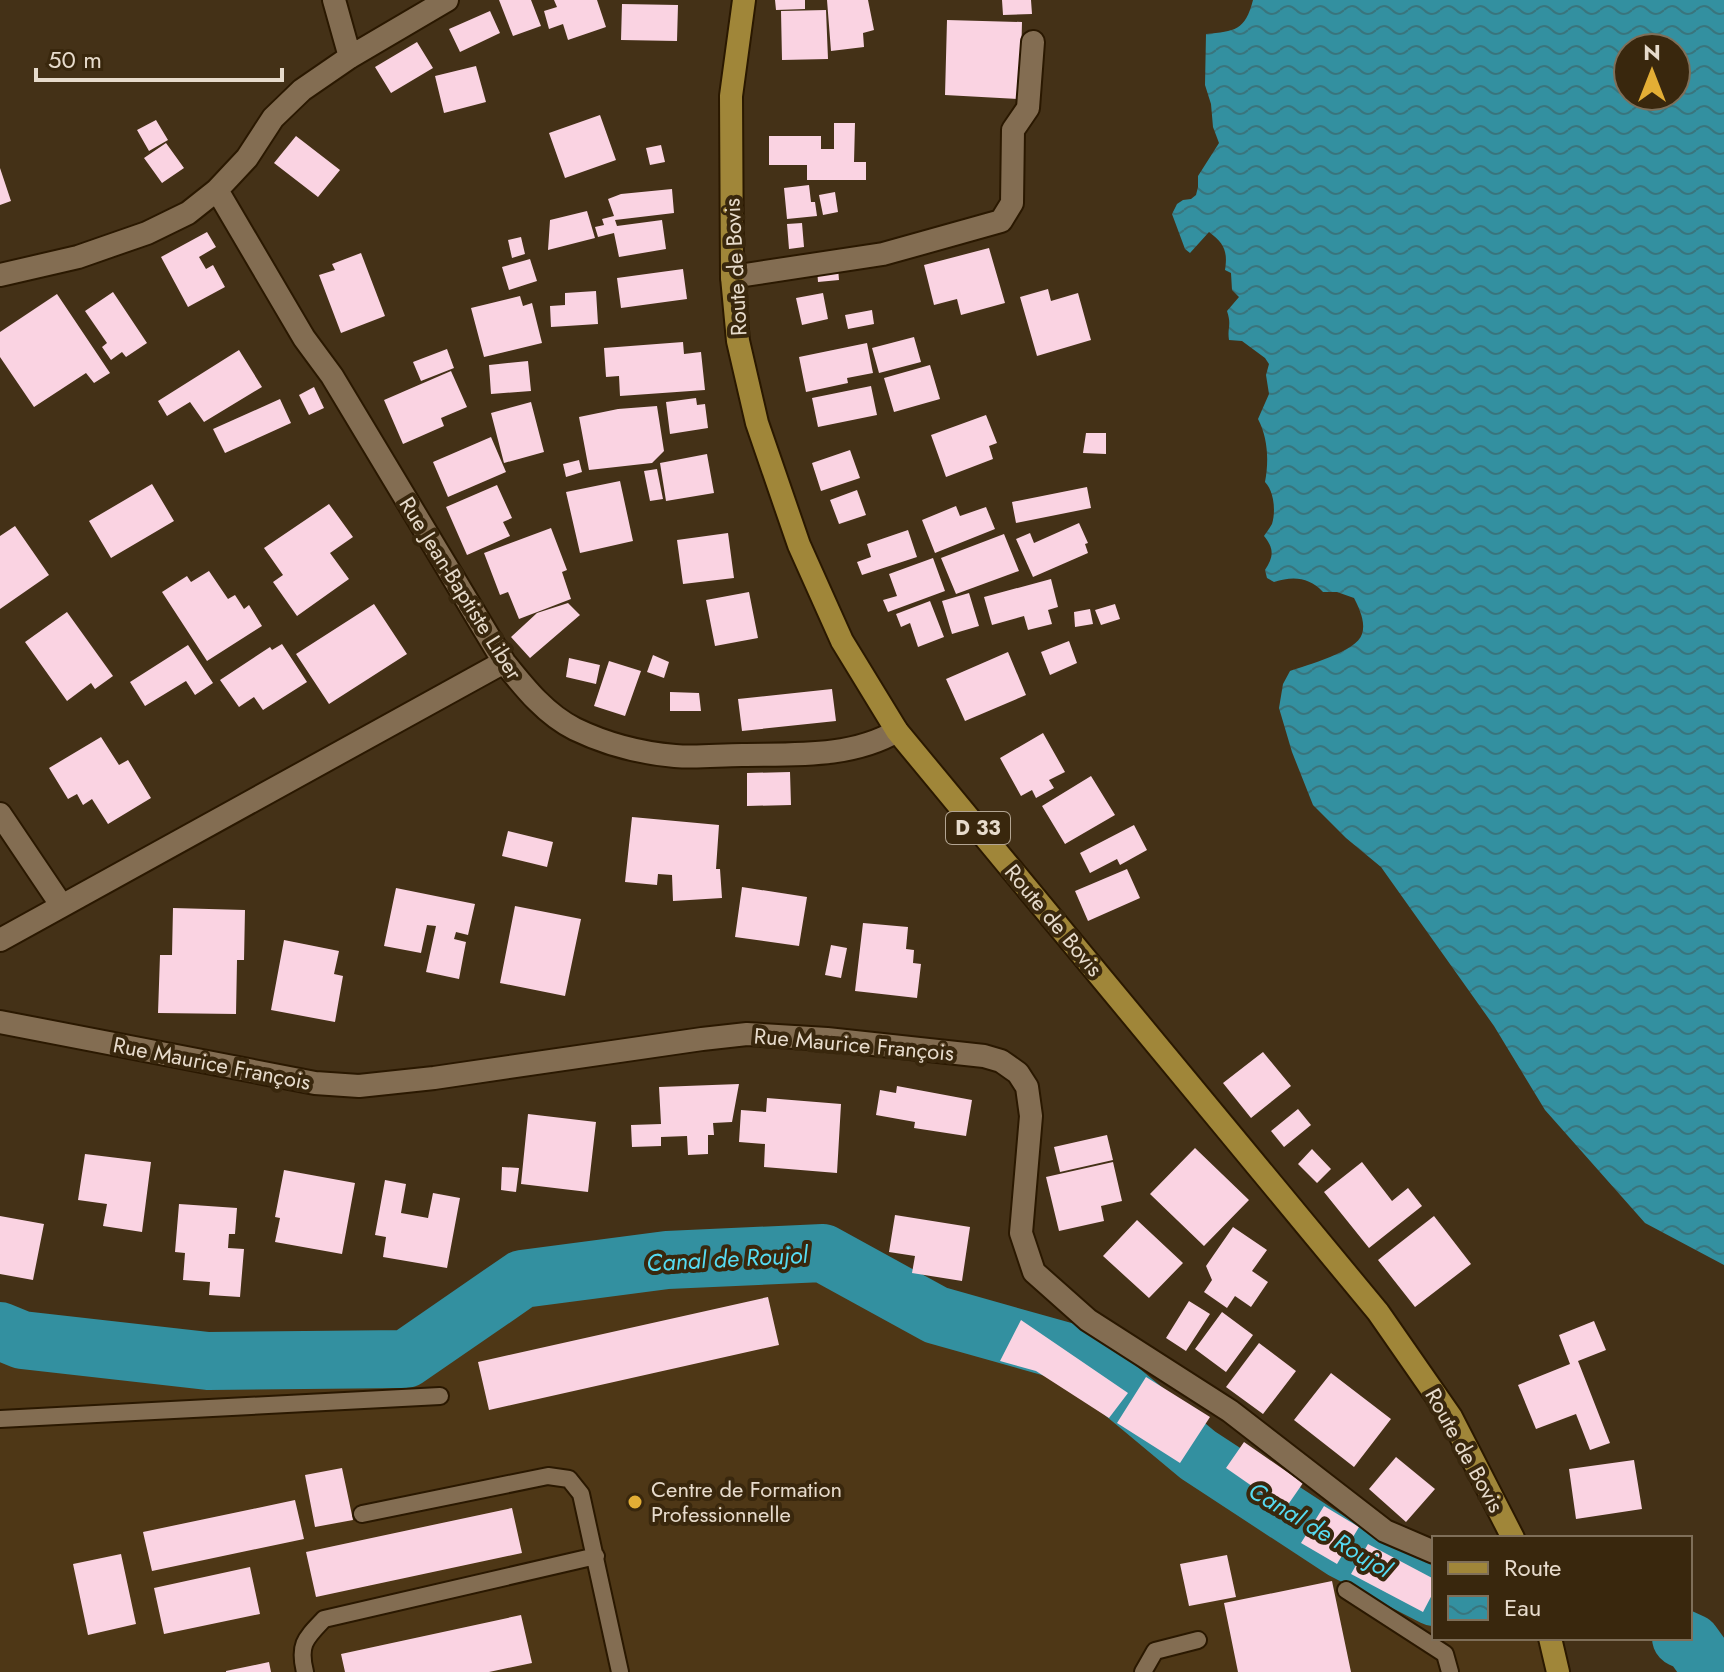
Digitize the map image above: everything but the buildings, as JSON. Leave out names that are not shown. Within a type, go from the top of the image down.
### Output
[{"type":"main road","name":"Route de Bovis","points":[[744,0],[731,96],[732,277],[738,341],[757,423],[799,545],[842,641],[897,731],[1378,1312],[1451,1417],[1512,1536]]},
{"type":"main road","points":[[1550,1640],[1558,1672]]},
{"type":"street","points":[[334,0],[350,57]]},
{"type":"street","points":[[0,275],[78,257],[147,233],[188,213],[217,190],[247,158],[273,118],[302,90],[350,57],[447,0]]},
{"type":"street","points":[[732,277],[883,254],[1001,221],[1012,203],[1013,130],[1028,108],[1033,42]]},
{"type":"street","name":"Rue Jean-Baptiste Liber","points":[[217,190],[304,338],[332,376],[504,662],[547,710],[573,728],[612,744],[676,756],[806,754],[854,748],[897,731]]},
{"type":"street","points":[[0,940],[504,662]]},
{"type":"street","points":[[0,814],[62,906]]},
{"type":"street","name":"Rue Maurice François","points":[[0,1022],[315,1083],[359,1086],[747,1034],[827,1039],[984,1056],[1001,1061],[1018,1073],[1027,1087],[1031,1116],[1021,1233],[1034,1272],[1088,1320],[1230,1411],[1385,1531],[1432,1551]]},
{"type":"lane","points":[[0,1419],[440,1396]]},
{"type":"lane","points":[[362,1514],[548,1476],[569,1479],[581,1494],[620,1672]]},
{"type":"lane","points":[[305,1672],[304,1641],[324,1619],[596,1556]]},
{"type":"lane","points":[[1346,1590],[1445,1654],[1450,1672]]},
{"type":"lane","points":[[1143,1672],[1155,1651],[1198,1640]]},
{"type":"shaded area","name":"Centre de Formation Professionnelle","points":[[823,1253],[936,1315],[1078,1355],[1198,1455],[1343,1550],[1432,1596],[1432,1640],[1550,1640],[1558,1672],[0,1672],[0,1331],[22,1340],[208,1361],[406,1359],[522,1279],[667,1260]]},
{"type":"water","points":[[1253,0],[1724,0],[1724,1265],[1645,1223],[1545,1110],[1494,1026],[1381,867],[1313,805],[1292,752],[1279,708],[1283,684],[1290,671],[1351,647],[1362,634],[1363,620],[1354,598],[1337,592],[1323,592],[1312,583],[1300,579],[1274,582],[1267,578],[1265,570],[1272,553],[1264,536],[1272,524],[1274,507],[1265,482],[1267,450],[1258,419],[1269,394],[1266,375],[1269,364],[1242,341],[1229,340],[1227,311],[1239,297],[1232,290],[1231,273],[1225,270],[1226,258],[1221,244],[1209,232],[1190,253],[1185,249],[1172,214],[1177,204],[1196,195],[1198,176],[1219,143],[1205,85],[1206,34],[1237,28],[1246,18]]},
{"type":"waterway","name":"Canal de Roujol","points":[[0,1331],[22,1340],[208,1361],[406,1359],[522,1279],[667,1260],[823,1253],[936,1315],[1078,1355],[1198,1455],[1343,1550],[1432,1596]]},
{"type":"waterway","name":"Canal de Roujol","points":[[1685,1640],[1692,1643],[1713,1672]]},
{"type":"place","name":"Centre de Formation Professionnelle","points":[[635,1502]]}]
